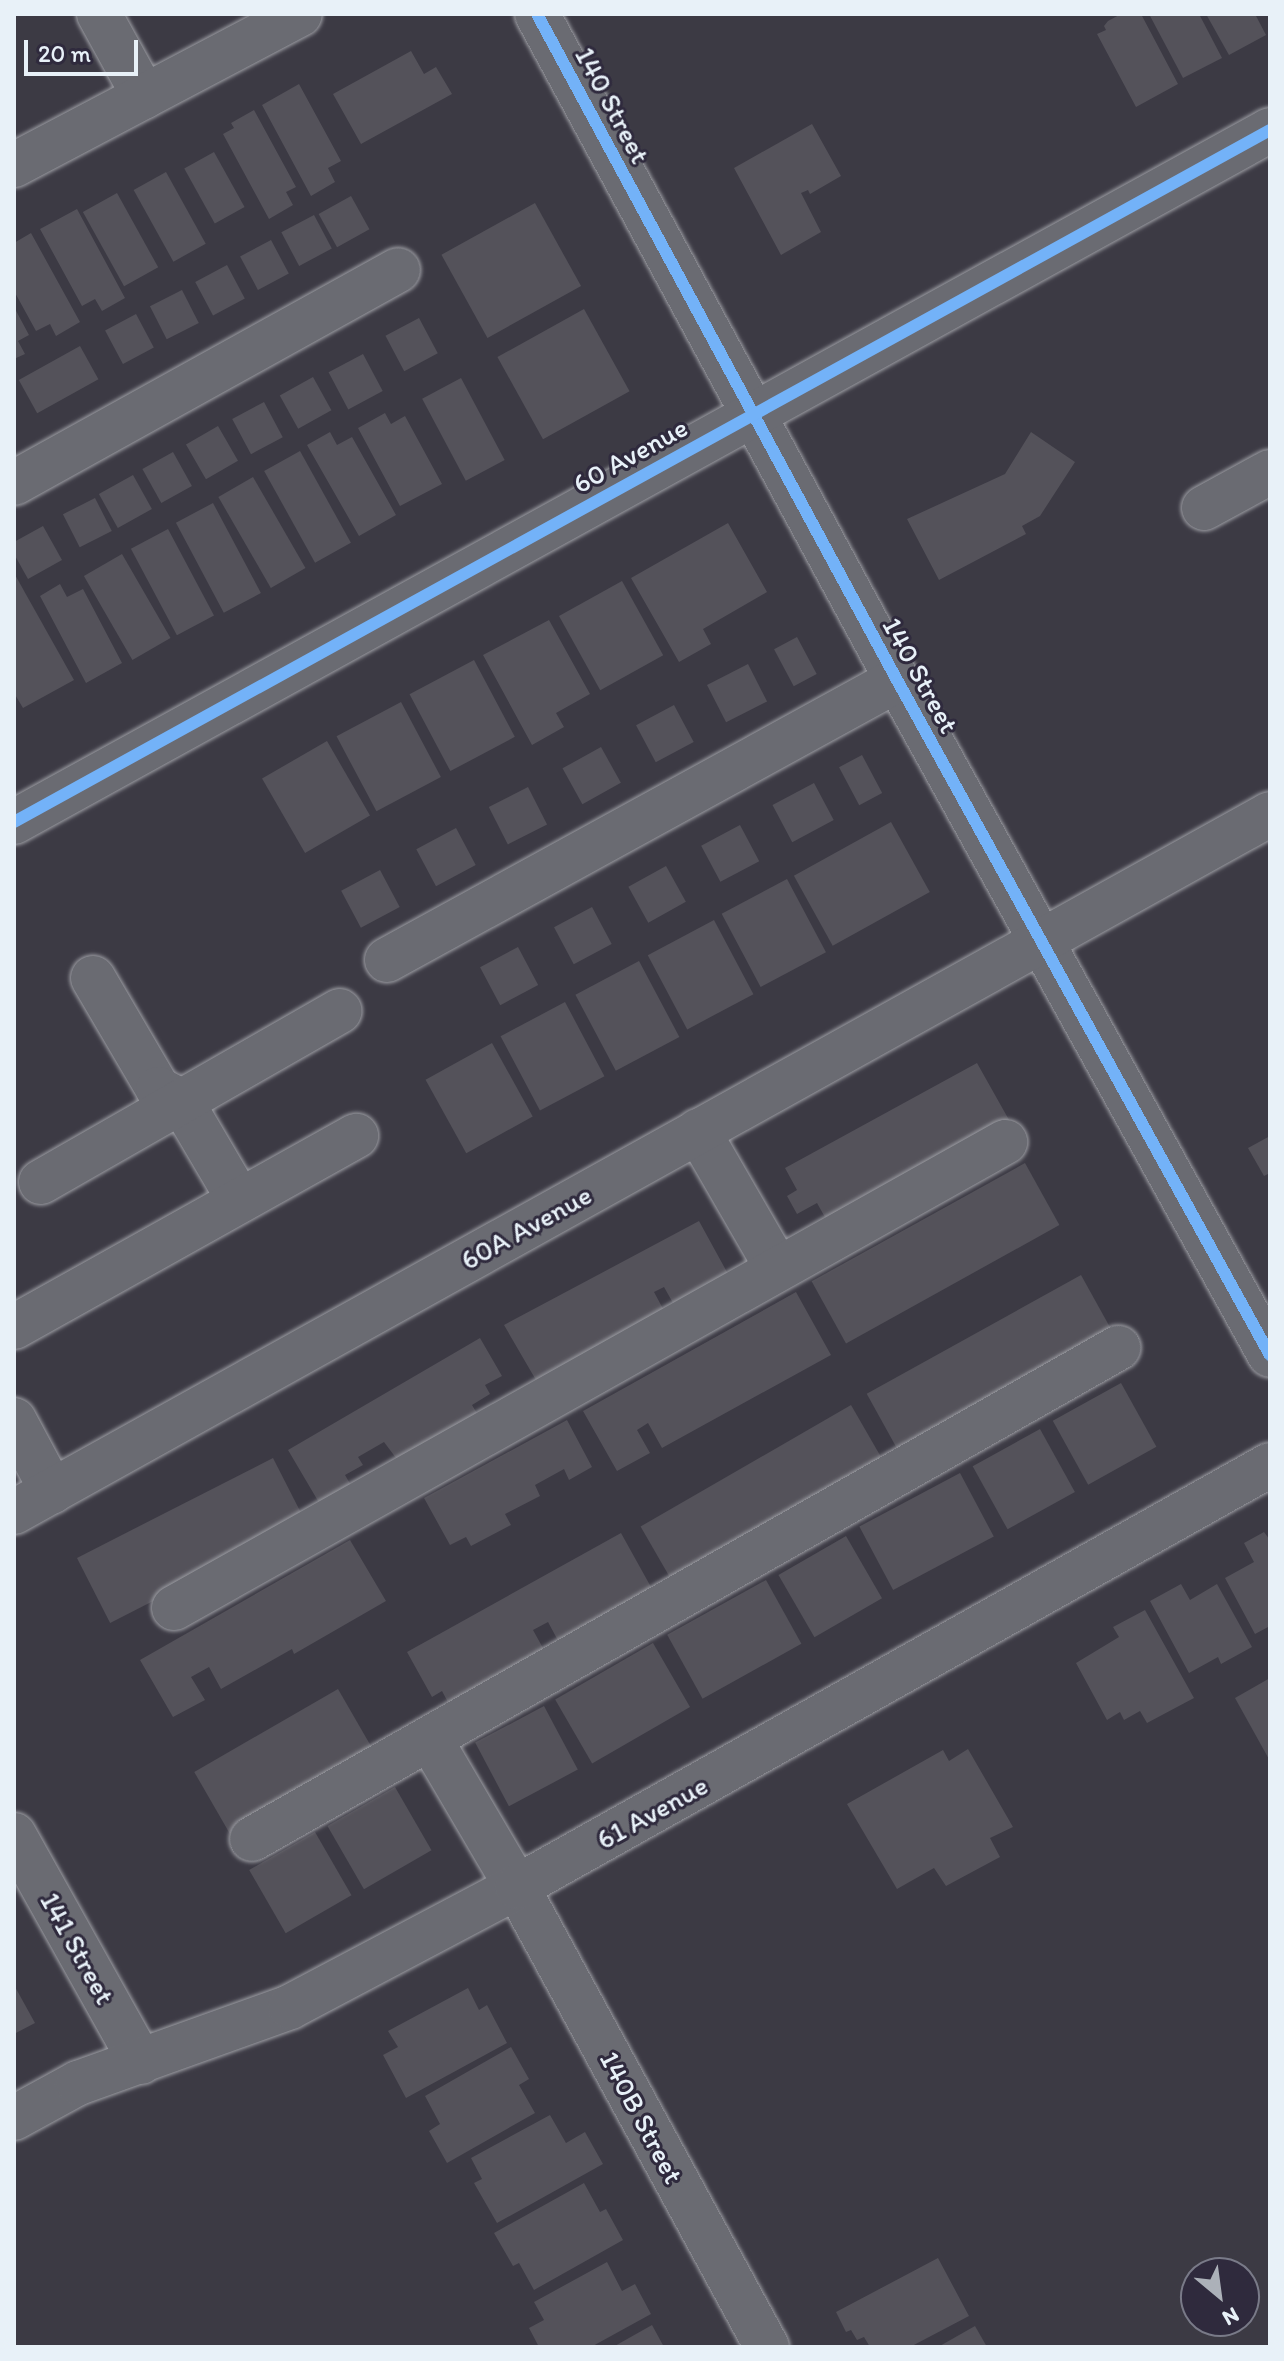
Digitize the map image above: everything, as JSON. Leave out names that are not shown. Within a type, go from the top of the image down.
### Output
[{"type":"street","points":[[99,14],[144,96]]},
{"type":"street","points":[[14,165],[300,14]]},
{"type":"street","name":"140 Street","points":[[537,14],[1039,941],[1270,1355]]},
{"type":"street","name":"60 Avenue","points":[[14,822],[1270,130]]},
{"type":"street","points":[[14,483],[398,270]]},
{"type":"street","points":[[1204,508],[1270,472]]},
{"type":"street","points":[[387,960],[897,680]]},
{"type":"street","name":"60A Avenue","points":[[14,1512],[1270,814]]},
{"type":"street","points":[[93,978],[158,1089],[181,1101],[239,1200]]},
{"type":"street","points":[[41,1182],[339,1011]]},
{"type":"street","points":[[698,1131],[777,1268]]},
{"type":"street","points":[[14,1327],[356,1136]]},
{"type":"street","points":[[174,1608],[1005,1142]]},
{"type":"street","points":[[252,1839],[1118,1348]]},
{"type":"street","points":[[14,1420],[52,1491]]},
{"type":"street","name":"61 Avenue","points":[[14,2118],[78,2083],[290,2007],[517,1887],[1270,1465]]},
{"type":"street","name":"140B Street","points":[[430,1739],[517,1887],[767,2347]]},
{"type":"street","name":"141 Street","points":[[14,1835],[141,2062]]},
{"type":"building","points":[[1121,14],[1141,14],[1178,84],[1136,107],[1097,34],[1106,30],[1104,26],[1108,21]]},
{"type":"building","points":[[1149,14],[1199,14],[1222,58],[1183,78]]},
{"type":"building","points":[[1206,14],[1255,14],[1266,35],[1229,55]]},
{"type":"building","points":[[411,51],[424,74],[436,67],[452,94],[361,144],[333,94]]},
{"type":"building","points":[[299,84],[341,161],[328,168],[335,182],[311,196],[262,105]]},
{"type":"building","points":[[254,110],[296,187],[286,192],[293,205],[269,219],[223,134],[234,128],[231,123]]},
{"type":"building","points":[[812,124],[841,176],[810,194],[808,190],[801,193],[821,232],[781,255],[734,168]]},
{"type":"building","points":[[214,152],[245,207],[215,224],[184,168]]},
{"type":"building","points":[[166,172],[206,244],[173,262],[134,190]]},
{"type":"building","points":[[117,193],[158,267],[124,286],[83,212]]},
{"type":"building","points":[[351,196],[369,229],[337,247],[319,214]]},
{"type":"building","points":[[535,203],[581,286],[487,338],[441,255]]},
{"type":"building","points":[[77,209],[125,298],[102,311],[95,299],[82,306],[40,229]]},
{"type":"building","points":[[314,215],[332,249],[299,266],[281,232]]},
{"type":"building","points":[[31,233],[80,322],[56,336],[50,324],[36,331],[14,291],[14,243]]},
{"type":"building","points":[[271,240],[289,274],[258,290],[240,256]]},
{"type":"building","points":[[227,265],[245,299],[213,315],[195,282]]},
{"type":"building","points":[[182,290],[199,323],[167,339],[150,306]]},
{"type":"building","points":[[14,307],[29,335],[18,341],[25,354],[14,359]]},
{"type":"building","points":[[584,309],[630,391],[543,439],[497,357]]},
{"type":"building","points":[[136,314],[154,348],[123,364],[105,330]]},
{"type":"building","points":[[419,318],[438,353],[404,371],[385,336]]},
{"type":"building","points":[[80,346],[98,379],[37,413],[19,380]]},
{"type":"building","points":[[363,354],[383,391],[348,409],[329,372]]},
{"type":"building","points":[[313,377],[331,410],[298,429],[280,395]]},
{"type":"building","points":[[461,378],[505,460],[466,481],[422,399]]},
{"type":"building","points":[[264,402],[283,437],[251,454],[232,419]]},
{"type":"building","points":[[385,413],[391,424],[405,416],[442,484],[400,506],[358,428]]},
{"type":"building","points":[[218,426],[238,461],[206,479],[186,444]]},
{"type":"building","points":[[330,432],[337,445],[352,437],[396,515],[359,536],[307,445]]},
{"type":"building","points":[[1031,432],[1075,462],[1040,516],[1022,526],[1026,534],[939,580],[907,519],[1005,474]]},
{"type":"building","points":[[300,451],[351,543],[315,563],[264,471]]},
{"type":"building","points":[[173,452],[192,486],[161,503],[142,469]]},
{"type":"building","points":[[133,475],[152,509],[118,528],[99,494]]},
{"type":"building","points":[[253,477],[306,568],[271,588],[218,497]]},
{"type":"building","points":[[95,498],[112,531],[80,547],[63,514]]},
{"type":"building","points":[[213,503],[261,593],[224,613],[176,523]]},
{"type":"building","points":[[728,523],[767,592],[703,629],[711,644],[679,662],[631,578]]},
{"type":"building","points":[[43,526],[62,560],[28,579],[14,554],[14,542]]},
{"type":"building","points":[[168,529],[214,616],[177,635],[131,549]]},
{"type":"building","points":[[122,554],[170,638],[132,660],[84,576]]},
{"type":"building","points":[[14,573],[74,680],[23,708],[14,693]]},
{"type":"building","points":[[622,581],[663,655],[600,690],[559,616]]},
{"type":"building","points":[[60,584],[67,597],[83,589],[122,663],[86,683],[40,596]]},
{"type":"building","points":[[549,620],[590,694],[556,713],[564,727],[532,745],[483,655]]},
{"type":"building","points":[[797,637],[817,674],[794,686],[774,649]]},
{"type":"building","points":[[474,660],[515,737],[450,771],[410,694]]},
{"type":"building","points":[[748,664],[767,701],[726,722],[707,685]]},
{"type":"building","points":[[401,702],[441,777],[376,811],[337,736]]},
{"type":"building","points":[[674,705],[694,742],[656,762],[636,725]]},
{"type":"building","points":[[327,741],[370,815],[305,853],[262,778]]},
{"type":"building","points":[[601,747],[621,783],[582,804],[563,768]]},
{"type":"building","points":[[862,755],[882,793],[859,805],[839,767]]},
{"type":"building","points":[[814,783],[834,820],[792,842],[773,805]]},
{"type":"building","points":[[528,787],[547,824],[508,844],[489,807]]},
{"type":"building","points":[[891,822],[930,892],[833,946],[794,876]]},
{"type":"building","points":[[740,825],[759,861],[720,882],[701,846]]},
{"type":"building","points":[[456,828],[476,865],[436,886],[416,849]]},
{"type":"building","points":[[666,866],[686,902],[648,923],[628,887]]},
{"type":"building","points":[[380,870],[400,907],[361,928],[341,891]]},
{"type":"building","points":[[787,879],[826,952],[761,987],[722,914]]},
{"type":"building","points":[[592,907],[612,944],[574,964],[554,927]]},
{"type":"building","points":[[714,920],[753,994],[687,1029],[648,955]]},
{"type":"building","points":[[518,947],[538,985],[500,1005],[480,967]]},
{"type":"building","points":[[639,961],[679,1037],[616,1071],[575,995]]},
{"type":"building","points":[[565,1002],[604,1076],[540,1110],[501,1036]]},
{"type":"building","points":[[492,1043],[533,1116],[466,1153],[426,1080]]},
{"type":"building","points":[[977,1063],[1013,1127],[831,1228],[817,1203],[797,1214],[787,1196],[797,1190],[785,1168]]},
{"type":"building","points":[[1270,1136],[1270,1173],[1264,1176],[1248,1148]]},
{"type":"building","points":[[1025,1163],[1059,1225],[846,1343],[812,1281]]},
{"type":"building","points":[[699,1221],[733,1283],[678,1312],[664,1287],[654,1292],[668,1318],[540,1387],[504,1325]]},
{"type":"building","points":[[1081,1275],[1116,1339],[902,1458],[867,1394]]},
{"type":"building","points":[[796,1292],[831,1355],[662,1448],[648,1423],[637,1430],[650,1453],[617,1471],[583,1411]]},
{"type":"building","points":[[480,1338],[502,1376],[485,1385],[490,1394],[472,1405],[481,1420],[402,1466],[384,1442],[358,1457],[363,1465],[345,1475],[352,1487],[321,1506],[288,1450]]},
{"type":"building","points":[[1121,1383],[1156,1447],[1088,1485],[1053,1421]]},
{"type":"building","points":[[851,1405],[888,1468],[677,1590],[641,1526]]},
{"type":"building","points":[[567,1420],[592,1467],[569,1480],[564,1469],[535,1485],[540,1496],[505,1514],[511,1525],[471,1546],[466,1537],[450,1545],[424,1498]]},
{"type":"building","points":[[1040,1429],[1075,1492],[1008,1529],[973,1466]]},
{"type":"building","points":[[273,1458],[306,1523],[110,1623],[77,1558]]},
{"type":"building","points":[[960,1473],[994,1537],[893,1590],[859,1527]]},
{"type":"building","points":[[1264,1532],[1270,1540],[1270,1626],[1255,1634],[1225,1578],[1254,1562],[1244,1543]]},
{"type":"building","points":[[621,1533],[656,1596],[562,1648],[548,1622],[533,1630],[548,1657],[452,1710],[442,1691],[432,1697],[407,1652]]},
{"type":"building","points":[[846,1536],[882,1598],[814,1637],[778,1575]]},
{"type":"building","points":[[350,1540],[386,1601],[294,1654],[292,1649],[221,1689],[209,1667],[191,1677],[205,1700],[173,1717],[140,1660]]},
{"type":"building","points":[[766,1580],[801,1644],[703,1699],[667,1635]]},
{"type":"building","points":[[1181,1584],[1190,1600],[1217,1584],[1252,1647],[1221,1664],[1218,1657],[1189,1673],[1150,1601]]},
{"type":"building","points":[[1145,1610],[1194,1698],[1147,1723],[1140,1711],[1124,1720],[1120,1712],[1107,1720],[1076,1663],[1119,1637],[1113,1627]]},
{"type":"building","points":[[653,1643],[690,1707],[592,1764],[555,1699]]},
{"type":"building","points":[[1270,1678],[1270,1761],[1235,1698]]},
{"type":"building","points":[[338,1689],[374,1752],[231,1835],[194,1772]]},
{"type":"building","points":[[544,1706],[578,1770],[509,1806],[475,1743]]},
{"type":"building","points":[[968,1749],[1013,1827],[990,1838],[1000,1857],[946,1886],[934,1868],[897,1889],[847,1804],[943,1750],[949,1761]]},
{"type":"building","points":[[395,1787],[432,1850],[364,1889],[327,1826]]},
{"type":"building","points":[[315,1832],[352,1895],[286,1933],[249,1870]]},
{"type":"building","points":[[14,1985],[35,2023],[14,2034]]},
{"type":"building","points":[[468,1988],[479,2010],[487,2005],[507,2043],[406,2098],[383,2055],[398,2047],[388,2031]]},
{"type":"building","points":[[511,2047],[529,2079],[519,2085],[535,2113],[447,2163],[429,2131],[440,2124],[425,2096]]},
{"type":"building","points":[[550,2115],[566,2143],[585,2132],[603,2164],[497,2223],[474,2183],[482,2179],[471,2158]]},
{"type":"building","points":[[584,2183],[600,2212],[606,2209],[623,2240],[534,2290],[519,2263],[513,2266],[494,2233]]},
{"type":"building","points":[[938,2258],[969,2316],[910,2347],[870,2347],[864,2337],[857,2340],[851,2330],[846,2332],[836,2312]]},
{"type":"building","points":[[607,2262],[622,2291],[635,2284],[651,2314],[591,2347],[539,2347],[529,2328],[544,2320],[534,2302]]},
{"type":"building","points":[[652,2325],[664,2347],[613,2347]]},
{"type":"building","points":[[975,2326],[987,2347],[938,2347]]},
{"type":"cycle path","points":[[537,14],[897,680],[1270,1355]]},
{"type":"cycle path","points":[[14,822],[1270,130]]}]
